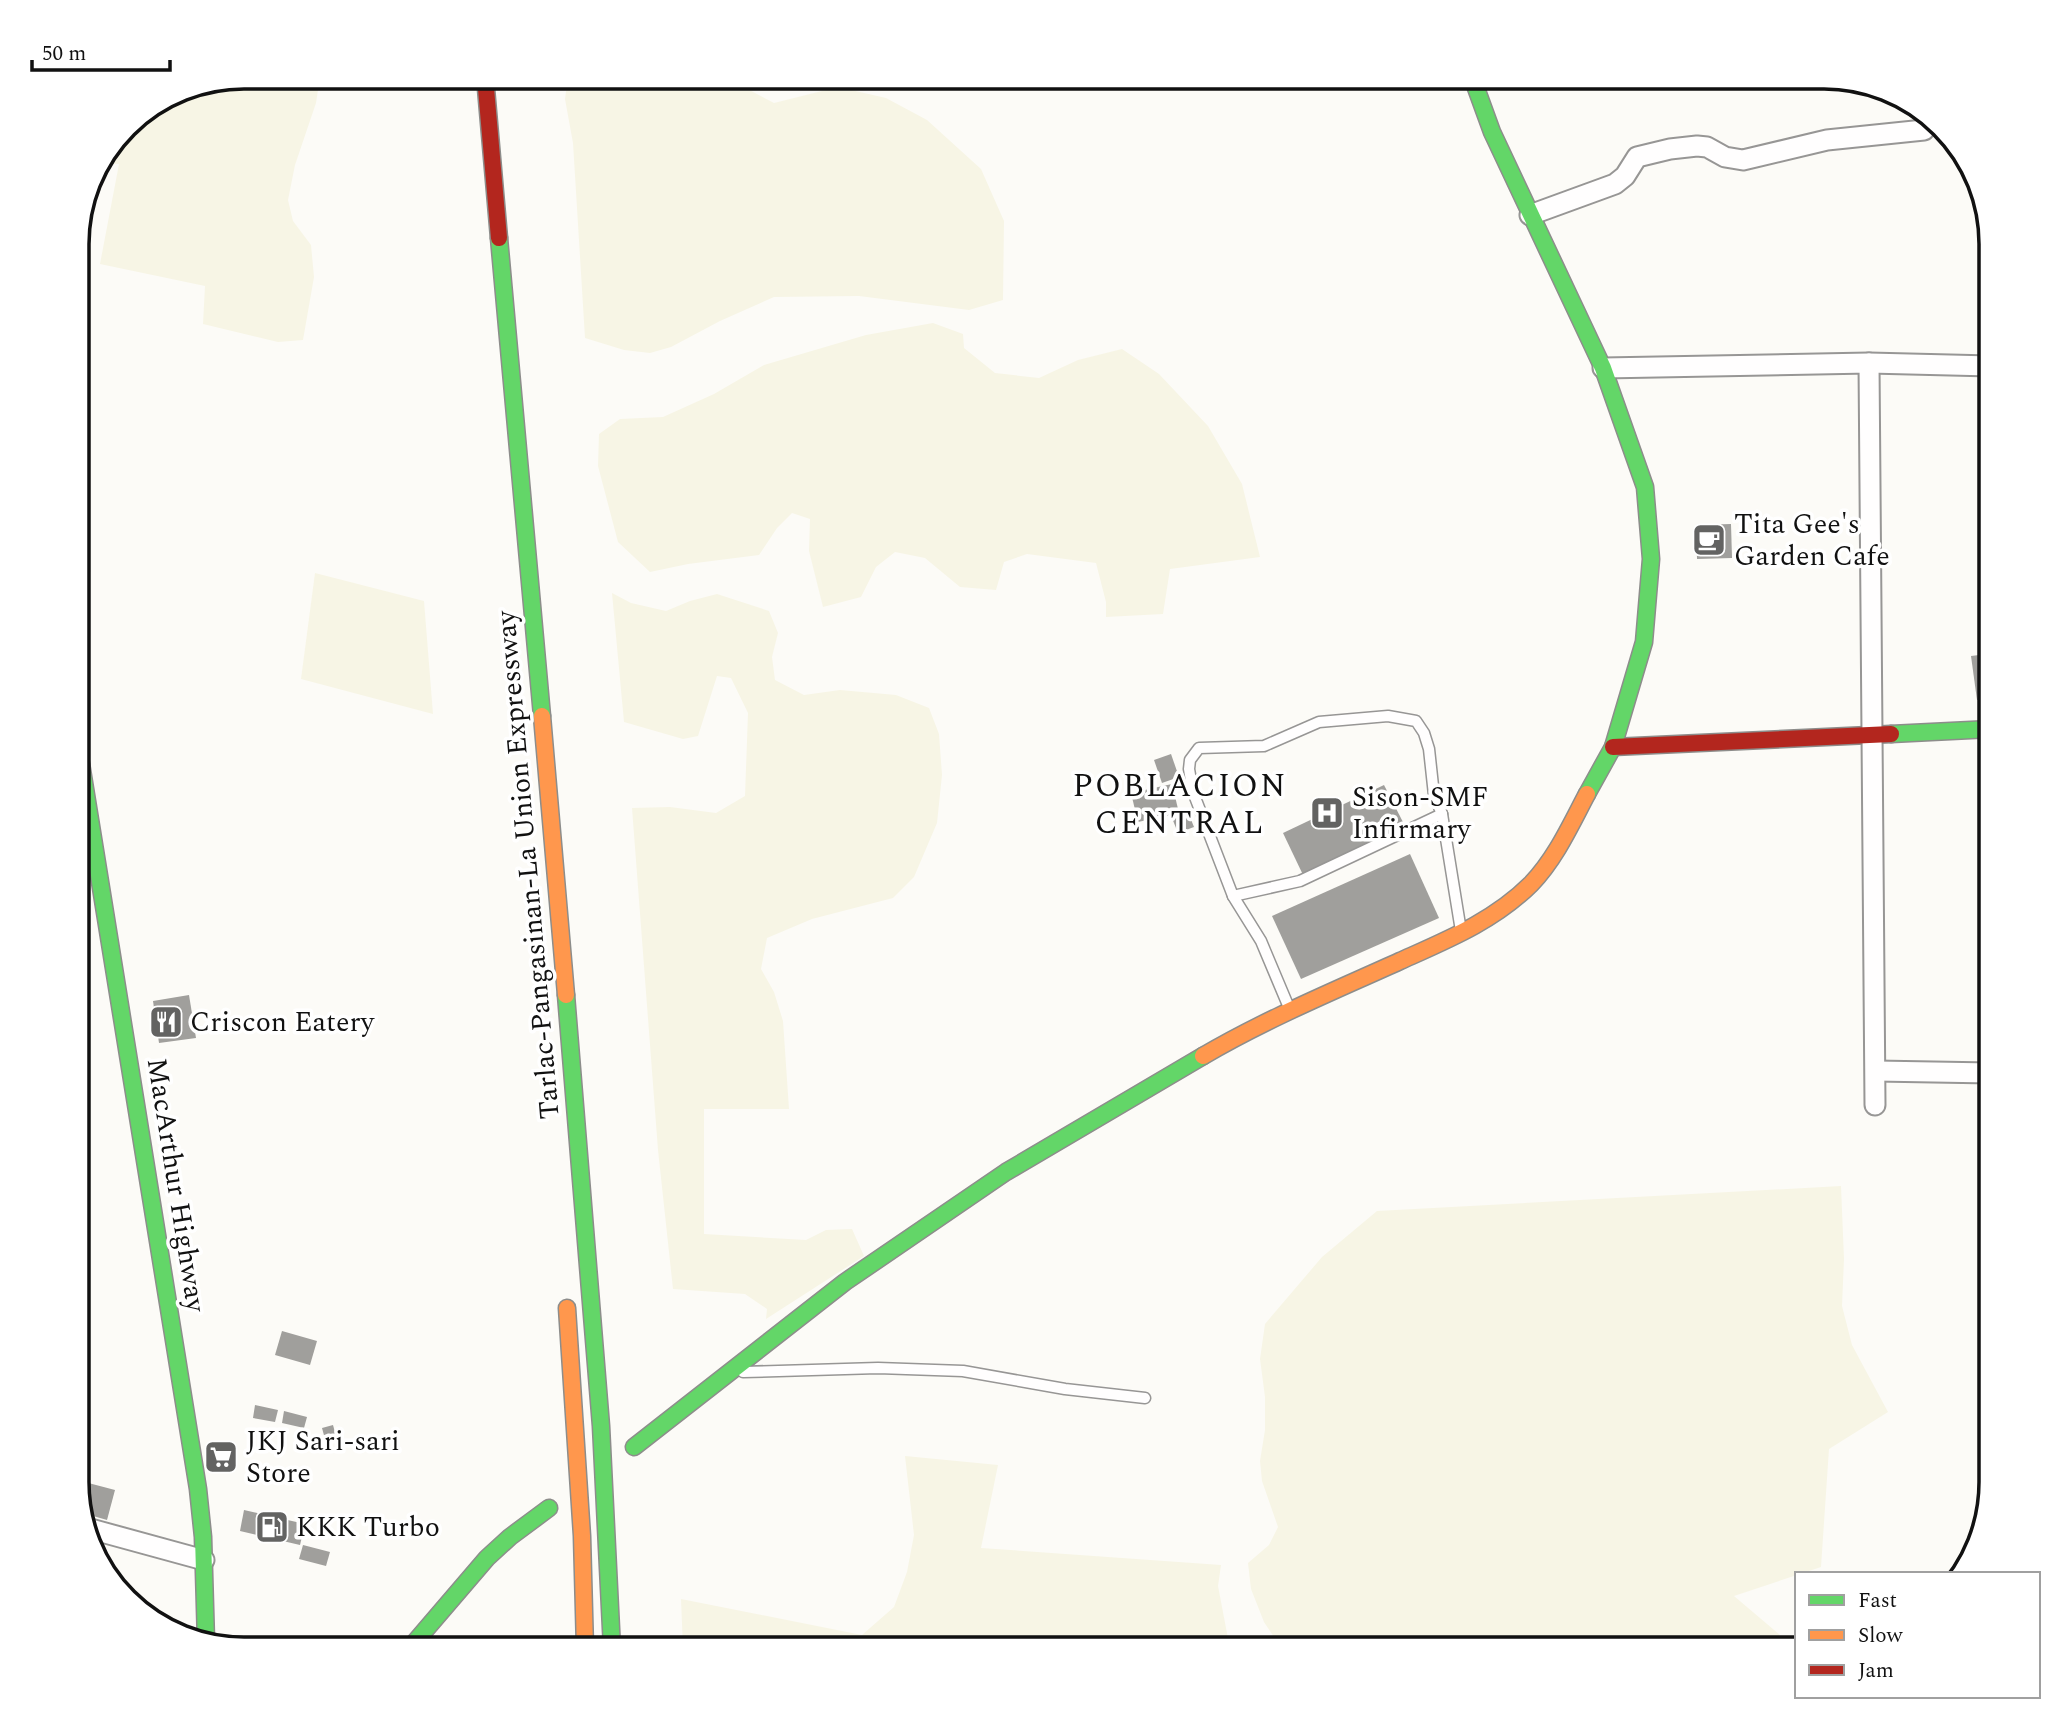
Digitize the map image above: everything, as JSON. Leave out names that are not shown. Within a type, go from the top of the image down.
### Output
[{"type":"main road","name":"Tarlac-Pangasinan-La Union Expressway","points":[[486,89],[600,1412],[611,1637]]},
{"type":"main road","points":[[634,1447],[845,1282],[1006,1172],[1223,1044],[1462,933],[1498,912],[1532,883],[1554,855],[1613,747],[1644,642],[1651,559],[1644,487],[1603,368],[1492,132],[1476,89]]},
{"type":"main road","points":[[1613,747],[1979,730]]},
{"type":"main road","name":"MacArthur Highway","points":[[90,820],[198,1489],[204,1560],[206,1632]]},
{"type":"main road","points":[[566,1291],[581,1509],[585,1637]]},
{"type":"main road","points":[[419,1637],[486,1558],[510,1536],[549,1508]]},
{"type":"street","points":[[1531,215],[1615,184],[1625,176],[1637,158],[1652,152],[1697,146],[1725,157],[1743,160],[1827,140],[1924,130]]},
{"type":"street","points":[[1869,363],[1875,1105]]},
{"type":"street","points":[[1603,368],[1869,363],[1979,366]]},
{"type":"street","points":[[1876,1071],[1979,1073]]},
{"type":"street","points":[[98,1531],[204,1560]]},
{"type":"lane","points":[[1290,1011],[1261,941],[1233,896],[1193,792],[1190,760],[1199,748],[1264,746],[1319,722],[1388,716],[1416,721],[1424,733],[1429,749],[1434,795],[1442,814],[1462,933]]},
{"type":"lane","points":[[1233,896],[1300,881],[1442,814]]},
{"type":"lane","points":[[728,1372],[878,1368],[962,1371],[1065,1389],[1145,1398]]},
{"type":"shaded area","points":[[244,89],[318,89],[295,165],[288,200],[293,221],[311,245],[314,277],[303,340],[278,342],[203,324],[205,286],[100,264],[119,164],[112,164],[128,142],[150,121],[194,97]]},
{"type":"shaded area","points":[[566,89],[748,89],[774,103],[830,89],[847,89],[886,98],[927,120],[981,169],[1004,221],[1003,300],[969,310],[859,296],[774,297],[671,347],[650,353],[624,350],[585,338],[573,143],[565,99]]},
{"type":"shaded area","points":[[933,323],[963,334],[964,348],[995,373],[1039,378],[1078,360],[1122,349],[1159,374],[1208,426],[1242,484],[1260,557],[1170,569],[1163,614],[1106,617],[1106,602],[1096,563],[1027,554],[1004,562],[996,590],[960,587],[925,558],[895,552],[876,567],[861,597],[823,607],[809,551],[810,519],[792,513],[777,528],[759,555],[650,572],[618,542],[598,466],[599,434],[620,419],[663,417],[714,394],[764,365],[866,335]]},
{"type":"shaded area","points":[[315,573],[424,601],[433,714],[301,679]]},
{"type":"shaded area","points":[[612,593],[631,603],[666,611],[717,594],[769,611],[778,633],[772,657],[775,680],[804,695],[840,690],[896,695],[929,708],[939,734],[942,775],[937,823],[914,877],[893,898],[812,919],[767,938],[761,969],[774,992],[783,1021],[789,1109],[704,1109],[704,1234],[806,1240],[826,1230],[852,1229],[864,1256],[766,1319],[767,1309],[745,1294],[673,1289],[658,1150],[632,808],[670,807],[716,813],[745,796],[748,713],[731,678],[717,676],[698,736],[683,739],[624,722]]},
{"type":"shaded area","points":[[1841,1186],[1844,1259],[1842,1306],[1852,1345],[1888,1412],[1829,1449],[1821,1567],[1795,1572],[1795,1576],[1734,1596],[1780,1635],[1778,1637],[1274,1637],[1264,1622],[1251,1589],[1248,1563],[1269,1545],[1278,1527],[1262,1481],[1260,1461],[1265,1430],[1265,1397],[1260,1359],[1265,1324],[1322,1257],[1377,1211]]},
{"type":"shaded area","points":[[905,1456],[998,1465],[981,1548],[1221,1565],[1218,1586],[1228,1637],[683,1637],[681,1599],[862,1635],[894,1607],[907,1572],[914,1535]]},
{"type":"building","points":[[1731,524],[1732,558],[1697,559],[1696,525]]},
{"type":"building","points":[[1979,655],[1979,700],[1977,700],[1971,656]]},
{"type":"building","points":[[1171,754],[1179,777],[1162,783],[1154,760]]},
{"type":"building","points":[[1172,784],[1179,813],[1138,822],[1131,793]]},
{"type":"building","points":[[1384,785],[1406,828],[1304,877],[1283,833]]},
{"type":"building","points":[[1188,812],[1194,827],[1178,833],[1172,818]]},
{"type":"building","points":[[1410,854],[1439,918],[1301,979],[1272,916]]},
{"type":"building","points":[[189,995],[196,1038],[159,1043],[153,1001]]},
{"type":"building","points":[[282,1331],[317,1341],[310,1365],[275,1355]]},
{"type":"building","points":[[255,1405],[278,1410],[275,1422],[253,1418]]},
{"type":"building","points":[[284,1411],[307,1417],[304,1428],[282,1423]]},
{"type":"building","points":[[333,1425],[336,1436],[325,1439],[322,1428]]},
{"type":"building","points":[[217,1452],[231,1453],[230,1462],[216,1461]]},
{"type":"building","points":[[90,1483],[115,1490],[107,1520],[93,1516]]},
{"type":"building","name":"KKK Turbo","points":[[244,1510],[305,1524],[300,1545],[240,1531]]},
{"type":"building","points":[[303,1545],[330,1552],[326,1566],[299,1559]]},
{"type":"traffic: fast","points":[[1476,89],[1492,132],[1603,368],[1645,487],[1651,559],[1644,642],[1613,747],[1587,794]]},
{"type":"traffic: fast","points":[[499,238],[542,716]]},
{"type":"traffic: fast","points":[[1891,734],[1979,730]]},
{"type":"traffic: fast","points":[[90,820],[198,1489],[203,1537],[206,1632]]},
{"type":"traffic: fast","points":[[566,995],[601,1426],[611,1637]]},
{"type":"traffic: fast","points":[[634,1447],[845,1282],[1006,1172],[1203,1056]]},
{"type":"traffic: fast","points":[[419,1637],[487,1558],[549,1508]]},
{"type":"traffic: slow","points":[[542,716],[566,995]]},
{"type":"traffic: slow","points":[[1203,1056],[1276,1018],[1452,937],[1502,909],[1531,884],[1548,863],[1587,794]]},
{"type":"traffic: slow","points":[[567,1308],[582,1536],[585,1637]]},
{"type":"traffic: jam","points":[[486,89],[499,238]]},
{"type":"traffic: jam","points":[[1613,747],[1891,734]]},
{"type":"place","name":"Tita Gee's Garden Cafe","points":[[1709,540]]},
{"type":"place","name":"Sison-SMF Infirmary","points":[[1327,813]]},
{"type":"place","name":"Criscon Eatery","points":[[166,1022]]},
{"type":"place","name":"JKJ Sari-sari Store","points":[[221,1457]]},
{"type":"place","name":"KKK Turbo","points":[[272,1527]]},
{"type":"district","name":"POBLACION CENTRAL","points":[[1180,804]]}]
